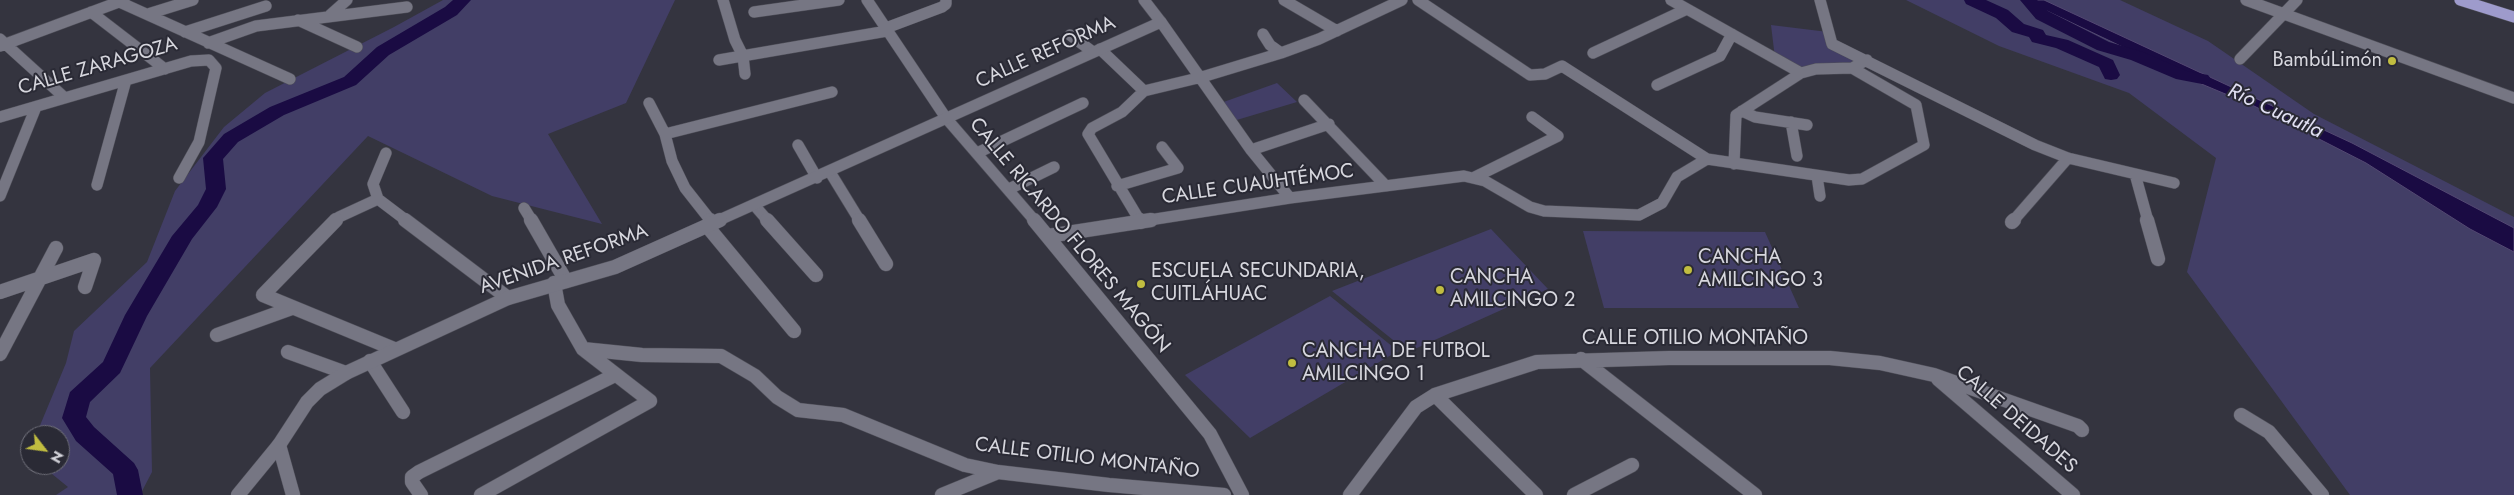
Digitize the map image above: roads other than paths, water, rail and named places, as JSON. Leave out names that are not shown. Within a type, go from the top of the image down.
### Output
[{"type":"main road","points":[[2460,0],[2514,17]]},
{"type":"street","points":[[148,14],[193,0]]},
{"type":"street","points":[[330,15],[347,0]]},
{"type":"street","points":[[723,0],[735,40],[743,56],[745,74]]},
{"type":"street","points":[[754,12],[839,0]]},
{"type":"street","name":"CALLE RICARDO FLORES MAGÓN","points":[[867,0],[946,118],[1048,236],[1210,434],[1235,478],[1242,495]]},
{"type":"street","points":[[1144,0],[1202,77],[1251,150],[1290,198]]},
{"type":"street","points":[[1284,0],[1337,31]]},
{"type":"street","points":[[1141,222],[1117,186],[1088,132],[1122,112],[1144,91],[1202,77],[1281,53],[1337,31],[1402,0]]},
{"type":"street","points":[[1418,0],[1530,75],[1546,74],[1562,66],[1707,159],[1734,164],[1817,176],[1862,179],[1924,145],[1916,105],[1852,68]]},
{"type":"street","points":[[1671,0],[1801,73]]},
{"type":"street","points":[[1820,0],[1832,44],[1868,60],[1936,97],[2035,145],[2068,158],[2174,183]]},
{"type":"street","points":[[2246,0],[2514,98]]},
{"type":"street","points":[[2240,59],[2297,0]]},
{"type":"street","points":[[65,98],[2,43],[118,2],[290,79]]},
{"type":"street","points":[[719,60],[887,30],[946,2]]},
{"type":"street","points":[[185,32],[266,6]]},
{"type":"street","points":[[208,43],[256,26],[407,6]]},
{"type":"street","points":[[1593,53],[1687,9]]},
{"type":"street","points":[[95,11],[165,69]]},
{"type":"street","points":[[298,20],[357,47]]},
{"type":"street","name":"CALLE REFORMA","points":[[946,118],[1161,22]]},
{"type":"street","points":[[1263,34],[1270,45],[1281,53]]},
{"type":"street","points":[[1658,85],[1720,56],[1732,34]]},
{"type":"street","points":[[1070,35],[1097,50],[1144,91]]},
{"type":"street","name":"CALLE ZARAGOZA","points":[[0,117],[191,61],[209,60],[216,68],[199,142],[179,178]]},
{"type":"street","points":[[1734,164],[1736,115],[1742,110],[1801,73],[1816,69],[1852,68],[1868,60]]},
{"type":"street","points":[[1877,81],[1893,73]]},
{"type":"street","points":[[97,185],[126,80]]},
{"type":"street","points":[[665,134],[832,92]]},
{"type":"street","points":[[1916,105],[1936,97]]},
{"type":"street","points":[[1304,100],[1386,186]]},
{"type":"street","points":[[649,103],[665,134],[672,161],[685,188],[710,225],[794,331]]},
{"type":"street","points":[[977,153],[1083,103]]},
{"type":"street","points":[[0,196],[6,168],[36,106]]},
{"type":"street","points":[[1742,110],[1756,117],[1807,125]]},
{"type":"street","points":[[1475,177],[1558,136],[1532,117]]},
{"type":"street","name":"AVENIDA REFORMA","points":[[238,495],[279,445],[307,402],[320,389],[346,373],[394,349],[508,298],[616,267],[755,206],[946,118]]},
{"type":"street","points":[[1791,122],[1797,156]]},
{"type":"street","points":[[1251,150],[1328,124]]},
{"type":"street","points":[[798,145],[817,178]]},
{"type":"street","points":[[1117,186],[1178,168],[1162,147]]},
{"type":"street","points":[[386,153],[373,184],[378,199],[508,298]]},
{"type":"street","points":[[2012,222],[2068,158]]},
{"type":"street","points":[[1475,177],[1537,209],[1638,215],[1652,210],[1662,203],[1677,177],[1707,159]]},
{"type":"street","points":[[1009,190],[1054,167]]},
{"type":"street","points":[[830,172],[886,264]]},
{"type":"street","points":[[2136,174],[2158,259]]},
{"type":"street","name":"CALLE CUAUHTÉMOC","points":[[1048,236],[1290,198],[1464,176],[1475,177]]},
{"type":"street","points":[[1817,176],[1820,196]]},
{"type":"street","points":[[378,199],[339,216],[263,295],[394,349]]},
{"type":"street","points":[[755,206],[816,275]]},
{"type":"street","points":[[481,495],[650,401],[584,349],[558,305],[560,282],[524,208]]},
{"type":"street","points":[[0,354],[38,278],[56,248]]},
{"type":"street","points":[[0,292],[94,260],[85,287]]},
{"type":"street","points":[[218,335],[292,308]]},
{"type":"street","name":"CALLE OTILIO MONTAÑO","points":[[584,349],[642,355],[696,354],[721,356],[755,376],[777,397],[798,410],[843,415],[965,465],[998,472],[1109,485],[1224,495]]},
{"type":"street","points":[[288,352],[346,373]]},
{"type":"street","name":"CALLE OTILIO MONTAÑO","points":[[1350,495],[1416,406],[1435,395],[1537,362],[1581,359],[1830,358],[1880,363],[1934,376],[2078,426],[2082,430]]},
{"type":"street","points":[[1581,359],[1755,495]]},
{"type":"street","points":[[370,361],[402,412]]},
{"type":"street","points":[[421,495],[412,482],[412,478],[419,472],[615,375]]},
{"type":"street","name":"CALLE DEIDADES","points":[[1934,376],[2067,494]]},
{"type":"street","points":[[1435,395],[1530,494]]},
{"type":"street","points":[[2241,415],[2269,432],[2322,495]]},
{"type":"street","points":[[279,445],[293,495]]},
{"type":"street","points":[[1574,495],[1632,465]]},
{"type":"street","points":[[942,495],[998,472]]},
{"type":"street","points":[[1096,495],[1109,485]]},
{"type":"water","name":"Río Cuautla","points":[[2024,0],[2044,0],[2352,143],[2514,228],[2514,252],[2470,229],[2366,163],[2254,106],[2192,80]]},
{"type":"waterway","points":[[130,495],[125,470],[85,434],[74,418],[79,398],[112,367],[136,315],[164,271],[183,236],[207,207],[216,189],[213,158],[231,138],[277,111],[350,81],[383,51],[451,11],[463,0]]},
{"type":"waterway","points":[[1972,0],[2002,14],[2018,28],[2037,34],[2038,38],[2062,44],[2107,64],[2111,75]]},
{"type":"waterway","points":[[2028,0],[2042,15],[2103,46],[2137,56],[2182,75],[2202,79]]},
{"type":"place","name":"BambúLimón","points":[[2392,61]]},
{"type":"place","name":"CANCHA AMILCINGO 3","points":[[1688,270]]},
{"type":"place","name":"ESCUELA SECUNDARIA, CUITLÁHUAC","points":[[1141,284]]},
{"type":"place","name":"CANCHA AMILCINGO 2","points":[[1440,290]]},
{"type":"place","name":"CANCHA DE FUTBOL AMILCINGO 1","points":[[1292,363]]}]
